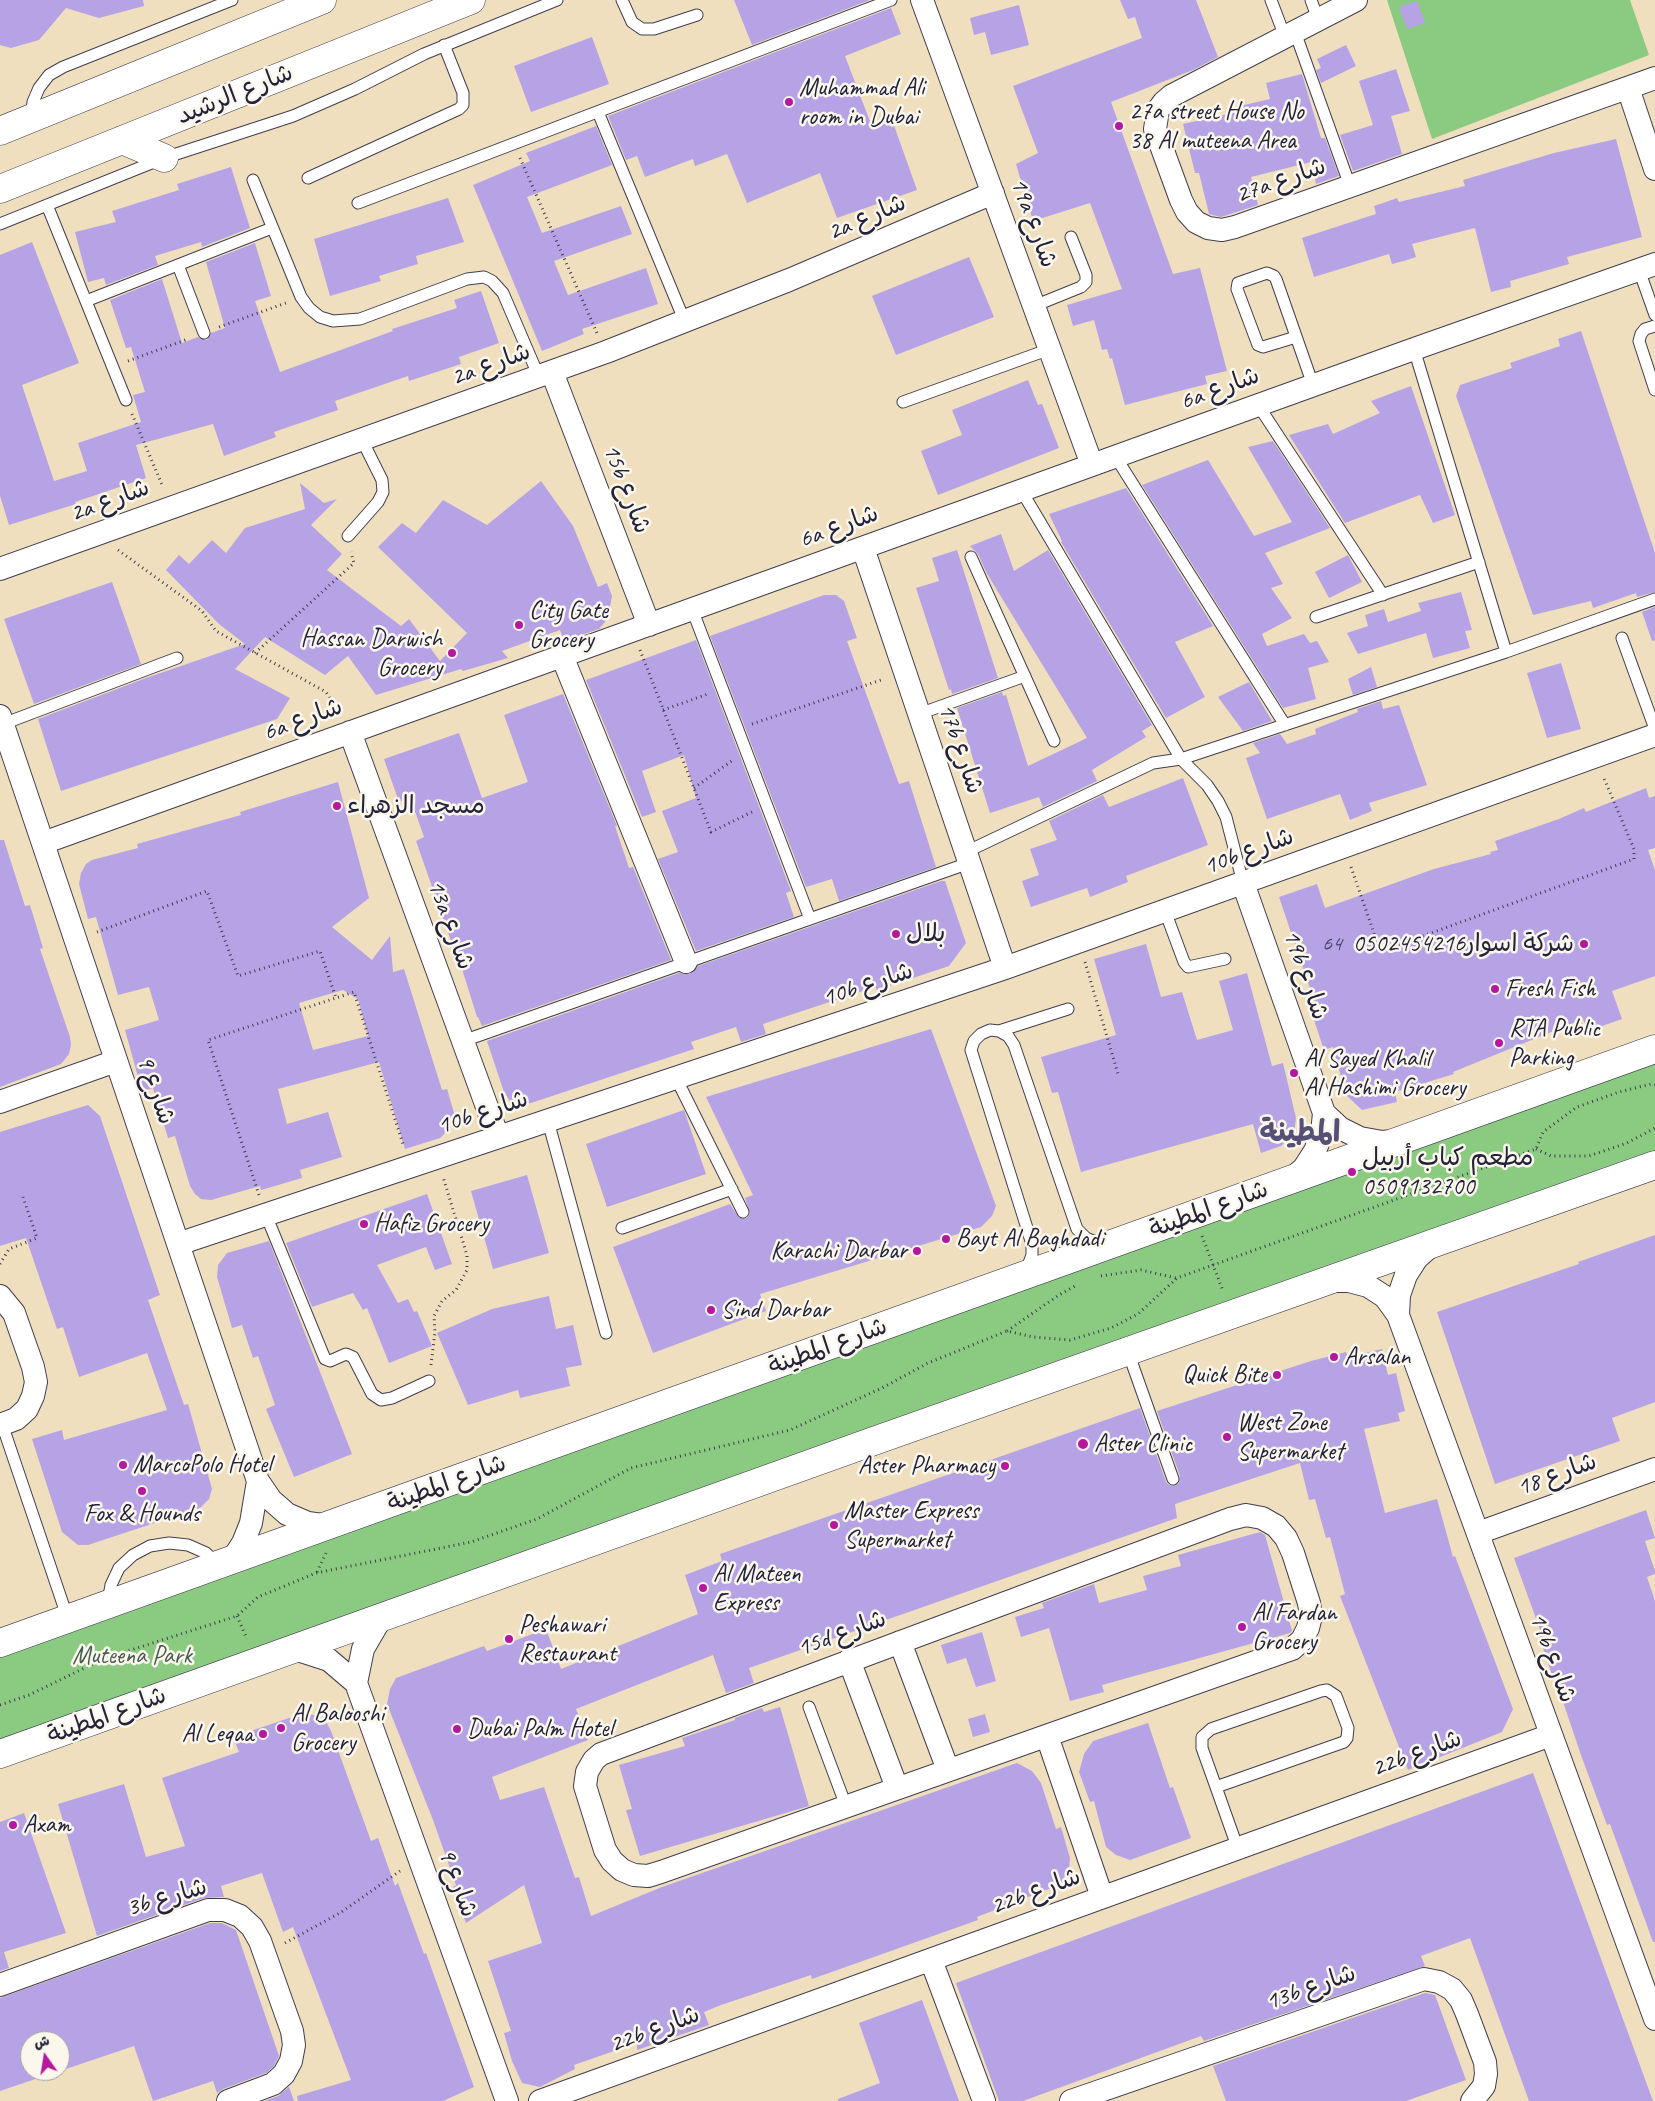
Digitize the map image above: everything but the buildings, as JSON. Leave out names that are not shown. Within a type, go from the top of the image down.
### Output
[{"type":"street","points":[[10,125],[322,0]]},
{"type":"street","name":"شارع الرشيد","points":[[0,190],[471,0]]},
{"type":"street","name":"19a شارع","points":[[922,0],[1092,464]]},
{"type":"street","name":"27a شارع","points":[[1356,0],[1315,10],[1290,34],[1171,96],[1158,110],[1155,129],[1181,200],[1187,212],[1196,222],[1208,228],[1222,230],[1655,78]]},
{"type":"street","points":[[1628,88],[1655,169]]},
{"type":"street","points":[[122,140],[164,158]]},
{"type":"street","name":"2a شارع","points":[[0,569],[546,375],[685,322],[993,194]]},
{"type":"street","name":"6a شارع","points":[[43,843],[1092,464],[1647,267]]},
{"type":"street","name":"15b شارع","points":[[546,375],[641,628]]},
{"type":"street","name":"17b شارع","points":[[863,548],[1005,968]]},
{"type":"street","points":[[562,656],[686,962]]},
{"type":"street","name":"شارع 9","points":[[1,720],[258,1481],[271,1500],[287,1514],[308,1523],[330,1526]]},
{"type":"street","name":"13a شارع","points":[[350,732],[498,1137]]},
{"type":"street","name":"10b شارع","points":[[178,1244],[1005,968],[1655,735]]},
{"type":"street","name":"19b شارع","points":[[1244,883],[1324,1113],[1322,1133],[1315,1151],[1304,1168],[1289,1181]]},
{"type":"street","name":"شارع المطينة","points":[[0,1643],[1655,1049]]},
{"type":"street","points":[[0,1102],[116,1061]]},
{"type":"street","name":"19b شارع","points":[[1324,1113],[1340,1128],[1360,1138],[1382,1142],[1404,1139]]},
{"type":"street","name":"شارع المطينة","points":[[0,1754],[871,1442],[1655,1165]]},
{"type":"street","name":"19b شارع","points":[[1398,1315],[1399,1294],[1406,1275],[1417,1258],[1432,1244]]},
{"type":"street","name":"19b شارع","points":[[1329,1281],[1350,1281],[1368,1286],[1385,1297],[1398,1315],[1551,1735],[1649,1983],[1655,2019]]},
{"type":"street","points":[[0,1296],[7,1302],[14,1313],[33,1367],[36,1382],[34,1396],[26,1409],[16,1419],[1,1425]]},
{"type":"street","name":"شارع 18","points":[[1478,1533],[1655,1469]]},
{"type":"street","name":"شارع 9","points":[[226,1563],[251,1523],[258,1481]]},
{"type":"street","name":"15d شارع","points":[[1246,1516],[1262,1518],[1276,1526],[1286,1538],[1309,1603],[1311,1616],[1308,1628],[1297,1644],[1280,1654],[660,1872],[648,1876],[634,1875],[622,1870],[612,1861],[605,1850],[585,1786],[590,1766],[594,1760],[602,1754],[849,1660],[1230,1519],[1246,1516]]},
{"type":"street","points":[[356,1684],[363,1649],[381,1618]]},
{"type":"street","points":[[900,1642],[948,1770]]},
{"type":"street","name":"شارع 9","points":[[295,1649],[329,1660],[356,1684],[507,2101]]},
{"type":"street","points":[[849,1660],[898,1788]]},
{"type":"street","name":"22b شارع","points":[[540,2101],[1551,1735]]},
{"type":"street","points":[[1047,1736],[1102,1898]]},
{"type":"street","name":"3b شارع","points":[[0,1985],[208,1910],[225,1910],[240,1916],[252,1927],[265,1955],[292,2031],[294,2045],[291,2060],[284,2074],[273,2084],[228,2101]]},
{"type":"street","points":[[931,1960],[984,2101]]},
{"type":"street","name":"13b شارع","points":[[1071,2101],[1424,1979],[1439,1982],[1452,1989],[1461,2000],[1467,2014],[1484,2062],[1486,2074],[1484,2086],[1472,2101]]},
{"type":"lane","points":[[10,125],[33,102],[39,88],[49,75],[63,67],[219,2],[232,0]]},
{"type":"lane","points":[[0,224],[164,158],[293,116],[444,46],[557,0]]},
{"type":"lane","points":[[622,0],[632,22],[642,30],[654,29],[697,15]]},
{"type":"lane","points":[[358,203],[890,0]]},
{"type":"lane","points":[[1271,0],[1290,34],[1350,186]]},
{"type":"lane","points":[[308,178],[459,109],[464,99],[463,93],[444,46]]},
{"type":"lane","points":[[598,112],[685,322]]},
{"type":"lane","points":[[253,180],[301,297],[315,312],[333,321],[360,318],[476,277],[492,281],[503,294],[546,375]]},
{"type":"lane","points":[[47,205],[126,400]]},
{"type":"lane","points":[[86,301],[272,228]]},
{"type":"lane","points":[[1034,306],[1081,287],[1086,282],[1086,275],[1071,237]]},
{"type":"lane","points":[[178,265],[204,333]]},
{"type":"lane","points":[[1647,267],[1655,315]]},
{"type":"lane","points":[[1296,337],[1263,347],[1258,345],[1237,289],[1238,283],[1267,273],[1274,276],[1296,337],[1313,385]]},
{"type":"lane","points":[[1655,326],[1645,329],[1639,341],[1655,390]]},
{"type":"lane","points":[[903,402],[1050,349]]},
{"type":"lane","points":[[1414,349],[1506,652]]},
{"type":"lane","points":[[1258,405],[1383,595]]},
{"type":"lane","points":[[348,536],[378,502],[383,492],[382,480],[362,440]]},
{"type":"lane","points":[[1115,456],[1285,725]]},
{"type":"lane","points":[[1021,490],[1182,759],[1195,771],[1218,801],[1226,817],[1244,883]]},
{"type":"lane","points":[[970,557],[1054,741]]},
{"type":"lane","points":[[1316,617],[1478,562]]},
{"type":"lane","points":[[463,1041],[810,919],[967,858],[1153,763],[1182,759],[1506,652],[1655,599]]},
{"type":"lane","points":[[692,609],[810,919]]},
{"type":"lane","points":[[1622,638],[1655,728]]},
{"type":"lane","points":[[1,720],[177,658]]},
{"type":"lane","points":[[919,714],[1024,676]]},
{"type":"lane","points":[[1165,911],[1184,962],[1188,967],[1225,959]]},
{"type":"lane","points":[[999,1031],[1068,1009]]},
{"type":"lane","points":[[1023,1276],[1031,1261],[1032,1244],[971,1050],[974,1041],[981,1034],[990,1030],[999,1031],[1008,1036],[1014,1045],[1077,1229],[1086,1238],[1097,1244],[1109,1246]]},
{"type":"lane","points":[[676,1078],[743,1212]]},
{"type":"lane","points":[[548,1121],[606,1333]]},
{"type":"lane","points":[[622,1228],[732,1189]]},
{"type":"lane","points":[[266,1215],[325,1359],[330,1361],[346,1354],[353,1357],[372,1394],[381,1400],[392,1398],[429,1381]]},
{"type":"lane","points":[[1128,1352],[1173,1479]]},
{"type":"lane","points":[[1,1425],[68,1619]]},
{"type":"lane","points":[[107,1605],[111,1585],[119,1568],[133,1555],[150,1546],[169,1542],[188,1545],[226,1563]]},
{"type":"lane","points":[[1216,1787],[1344,1742],[1347,1738],[1348,1728],[1336,1696],[1327,1690],[1321,1691],[1206,1732],[1201,1742],[1216,1787],[1238,1849]]},
{"type":"lane","points":[[809,1707],[846,1806]]},
{"type":"path","points":[[514,144],[606,352]]},
{"type":"path","points":[[126,400],[172,508]]},
{"type":"path","points":[[98,535],[202,611],[216,631],[326,692],[350,732]]},
{"type":"path","points":[[255,653],[354,563],[348,536]]},
{"type":"path","points":[[641,628],[663,710],[711,832],[766,805]]},
{"type":"path","points":[[738,730],[905,672]]},
{"type":"path","points":[[663,710],[722,689]]},
{"type":"path","points":[[694,788],[746,752]]},
{"type":"path","points":[[1344,847],[1376,939],[1380,947],[1390,948],[1634,858],[1634,849],[1596,756]]},
{"type":"path","points":[[75,940],[208,891],[238,976],[320,951],[336,998]]},
{"type":"path","points":[[1079,942],[1118,1074]]},
{"type":"path","points":[[266,1215],[208,1040],[354,992],[410,1166]]},
{"type":"path","points":[[1536,1149],[1543,1132],[1577,1107],[1619,1092],[1651,1084],[1655,1085]]},
{"type":"path","points":[[1007,1331],[1033,1337],[1070,1340],[1111,1328],[1138,1314],[1176,1278],[1536,1149],[1551,1156],[1589,1156],[1627,1143],[1655,1128]]},
{"type":"path","points":[[429,1381],[435,1332],[434,1316],[442,1302],[456,1290],[467,1270],[467,1255],[437,1158]]},
{"type":"path","points":[[0,1264],[9,1249],[37,1238],[22,1194]]},
{"type":"path","points":[[1194,1215],[1214,1265],[1231,1316]]},
{"type":"path","points":[[1092,1278],[1141,1270],[1176,1278]]},
{"type":"path","points":[[0,1705],[29,1695],[103,1659],[237,1616],[258,1597],[316,1573],[471,1542],[537,1519],[631,1468],[790,1430],[882,1388],[928,1363],[1007,1331],[1058,1295],[1084,1282]]},
{"type":"path","points":[[265,1955],[340,1913],[419,1858]]},
{"type":"green space","points":[[1387,0],[1630,0],[1649,55],[1432,139]]},
{"type":"green space","name":"Muteena Park","points":[[1655,1057],[1655,1154],[0,1752],[0,1655]]},
{"type":"place","name":"Muhammad Ali room in Dubai","points":[[789,102]]},
{"type":"place","name":"27a street House No 38 Al muteena Area","points":[[1119,126]]},
{"type":"place","name":"City Gate Grocery","points":[[519,625]]},
{"type":"place","name":"Hassan Darwish Grocery","points":[[452,653]]},
{"type":"place","name":"مسجد الزهراء","points":[[337,806]]},
{"type":"place","name":"بلال","points":[[896,934]]},
{"type":"place","name":"شركة اسوار0502454216","points":[[1584,944]]},
{"type":"place","name":"Fresh Fish","points":[[1495,989]]},
{"type":"place","name":"RTA Public Parking","points":[[1499,1043]]},
{"type":"place","name":"Al Sayed Khalil Al Hashimi Grocery","points":[[1294,1073]]},
{"type":"place","name":"مطعم كباب أربيل 0509132700","points":[[1352,1172]]},
{"type":"place","name":"Hafiz Grocery","points":[[364,1224]]},
{"type":"place","name":"Bayt Al Baghdadi","points":[[946,1239]]},
{"type":"place","name":"Karachi Darbar","points":[[917,1251]]},
{"type":"place","name":"Sind Darbar","points":[[711,1310]]},
{"type":"place","name":"Arsalan","points":[[1334,1357]]},
{"type":"place","name":"Quick Bite","points":[[1277,1375]]},
{"type":"place","name":"West Zone Supermarket","points":[[1227,1437]]},
{"type":"place","name":"Aster Clinic","points":[[1083,1444]]},
{"type":"place","name":"MarcoPolo Hotel","points":[[123,1465]]},
{"type":"place","name":"Aster Pharmacy","points":[[1005,1466]]},
{"type":"place","name":"Fox & Hounds","points":[[142,1491]]},
{"type":"place","name":"Master Express Supermarket","points":[[834,1525]]},
{"type":"place","name":"Al Mateen Express","points":[[703,1588]]},
{"type":"place","name":"Al Fardan Grocery","points":[[1242,1627]]},
{"type":"place","name":"Peshawari Restaurant","points":[[509,1639]]},
{"type":"place","name":"Al Balooshi Grocery","points":[[281,1728]]},
{"type":"place","name":"Dubai Palm Hotel","points":[[457,1729]]},
{"type":"place","name":"Al Leqaa","points":[[263,1734]]},
{"type":"place","name":"Axam","points":[[13,1825]]},
{"type":"district","name":"المطينة","points":[[1300,1133]]}]
